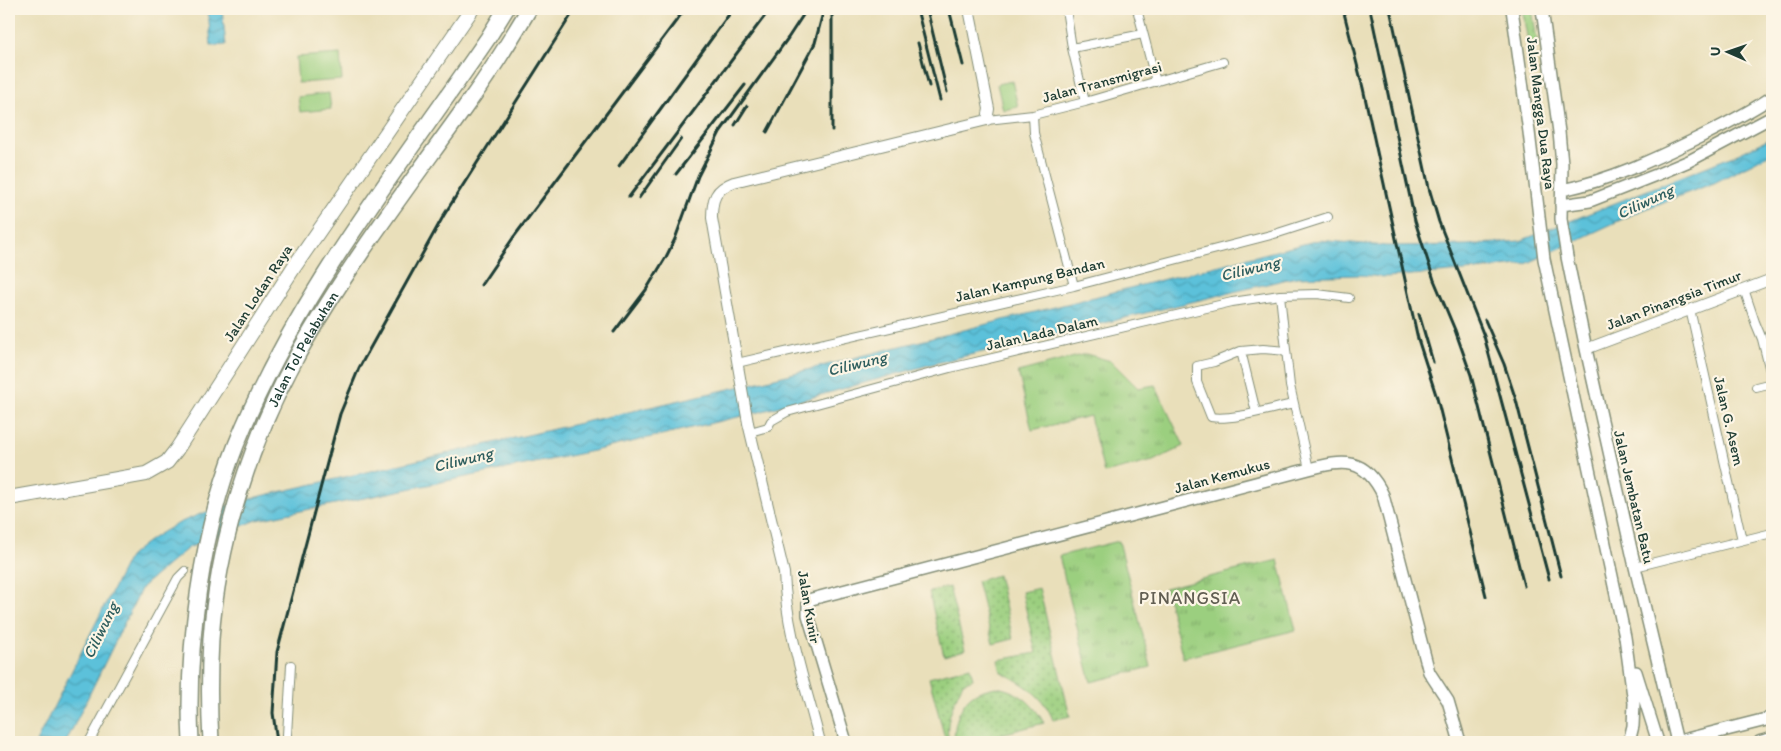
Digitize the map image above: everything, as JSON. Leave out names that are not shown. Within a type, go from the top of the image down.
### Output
[{"type":"highway","name":"Jalan Lodan Raya","points":[[9,498],[146,474],[167,462],[294,267],[472,9]]},
{"type":"highway","name":"Jalan Tol Pelabuhan","points":[[191,742],[192,662],[202,572],[218,499],[236,446],[264,383],[312,295],[506,9]]},
{"type":"highway","name":"Jalan Tol Pelabuhan","points":[[211,742],[210,668],[217,591],[238,501],[260,435],[298,355],[338,288],[472,97],[529,9]]},
{"type":"main road","name":"Jalan Mangga Dua Raya","points":[[1512,9],[1530,132],[1544,259],[1625,637]]},
{"type":"main road","name":"Jalan Mangga Dua Raya","points":[[1542,9],[1559,132],[1562,164],[1561,205],[1567,257]]},
{"type":"main road","points":[[1562,190],[1590,184],[1683,145],[1750,112],[1772,97]]},
{"type":"main road","points":[[1561,205],[1590,201],[1689,161],[1772,116]]},
{"type":"main road","points":[[1683,145],[1689,161]]},
{"type":"main road","name":"Jalan Jembatan Batu","points":[[1567,257],[1634,567],[1677,742]]},
{"type":"main road","name":"Jalan Kemukus","points":[[807,604],[808,600],[817,597],[1309,469],[1330,464],[1344,463],[1357,465],[1361,466],[1378,484],[1383,495],[1429,672],[1448,701],[1460,742]]},
{"type":"main road","name":"Jalan Kunir","points":[[807,604],[808,615],[846,742]]},
{"type":"main road","points":[[1625,637],[1634,703],[1629,742]]},
{"type":"main road","points":[[1625,637],[1658,742]]},
{"type":"main road","points":[[1677,742],[1772,718]]},
{"type":"main road","points":[[1760,742],[1772,739]]},
{"type":"street","points":[[737,363],[712,218],[714,199],[718,192],[724,186],[986,120],[989,109],[968,9]]},
{"type":"street","points":[[1066,9],[1072,48],[1085,102]]},
{"type":"street","points":[[1137,9],[1156,82]]},
{"type":"street","points":[[1072,48],[1143,34]]},
{"type":"street","name":"Jalan Transmigrasi","points":[[986,120],[1033,114],[1085,102],[1223,62]]},
{"type":"street","points":[[1033,114],[1034,133],[1074,286]]},
{"type":"street","name":"Jalan Kampung Bandan","points":[[737,363],[1074,286],[1278,233],[1328,217]]},
{"type":"street","name":"Jalan Pinangsia Timur","points":[[1586,349],[1772,279]]},
{"type":"street","points":[[1744,289],[1762,339],[1772,379]]},
{"type":"street","name":"Jalan Lada Dalam","points":[[749,427],[768,427],[771,421],[787,412],[950,368],[1232,302],[1280,295],[1317,294],[1349,298]]},
{"type":"street","points":[[1280,295],[1294,404],[1309,469]]},
{"type":"street","name":"Jalan G. Asem","points":[[1690,309],[1742,540]]},
{"type":"street","points":[[1286,351],[1263,349],[1241,351],[1214,362],[1197,366],[1197,382],[1212,417],[1218,418],[1256,412],[1294,404]]},
{"type":"street","points":[[1241,351],[1256,412]]},
{"type":"street","name":"Jalan Kunir","points":[[737,363],[749,427],[788,572],[789,598],[795,626],[825,742]]},
{"type":"street","points":[[1756,387],[1772,383]]},
{"type":"street","name":"Jalan Kunir","points":[[762,477],[784,573],[789,621],[820,742]]},
{"type":"street","points":[[1634,567],[1772,533]]},
{"type":"street","points":[[89,742],[178,578],[185,571]]},
{"type":"street","points":[[288,742],[290,665]]},
{"type":"green space","points":[[1522,9],[1532,9],[1538,46],[1529,47]]},
{"type":"green space","points":[[340,54],[342,80],[298,83],[296,57]]},
{"type":"green space","points":[[1012,81],[1018,107],[1003,110],[997,84]]},
{"type":"green space","points":[[329,93],[331,109],[300,112],[298,97]]},
{"type":"green space","points":[[1086,354],[1111,361],[1138,388],[1155,385],[1184,446],[1153,461],[1104,473],[1090,416],[1032,430],[1018,372]]},
{"type":"green space","points":[[1119,541],[1151,667],[1091,682],[1059,556]]},
{"type":"green space","points":[[1278,560],[1296,630],[1183,658],[1165,588]]},
{"type":"green space","points":[[998,575],[1013,639],[993,644],[977,581]]},
{"type":"green space","points":[[949,587],[965,650],[944,656],[929,592]]},
{"type":"green space","points":[[1039,588],[1070,716],[1053,720],[1044,704],[1032,691],[1001,672],[998,660],[1036,653],[1022,592]]},
{"type":"green space","points":[[970,667],[973,679],[963,683],[956,697],[949,719],[949,742],[946,742],[929,678]]},
{"type":"green space","points":[[996,687],[1012,692],[1024,699],[1035,709],[1044,723],[971,742],[955,742],[956,723],[964,704],[976,693]]},
{"type":"water","points":[[208,9],[222,9],[226,45],[211,46]]},
{"type":"water","name":"Ciliwung","points":[[1772,138],[1772,153],[1714,183],[1642,210],[1526,264],[1386,277],[1359,275],[1296,277],[936,363],[759,412],[593,451],[257,520],[188,548],[142,587],[66,742],[36,742],[129,557],[159,534],[204,513],[257,497],[755,383],[1319,240],[1386,246],[1467,245],[1520,241],[1738,154]]},
{"type":"railway","points":[[277,742],[273,713],[277,652],[340,414],[359,368],[444,215],[575,9]]},
{"type":"railway","points":[[481,285],[513,238],[685,9]]},
{"type":"railway","points":[[619,166],[733,9]]},
{"type":"railway","points":[[629,197],[770,9]]},
{"type":"railway","points":[[614,332],[646,290],[666,257],[675,239],[698,176],[720,132],[807,9]]},
{"type":"railway","points":[[767,132],[815,43],[824,9]]},
{"type":"railway","points":[[832,9],[832,130]]},
{"type":"railway","points":[[917,9],[940,100]]},
{"type":"railway","points":[[927,9],[947,92]]},
{"type":"railway","points":[[949,9],[963,65]]},
{"type":"railway","points":[[1343,9],[1363,88],[1418,339],[1437,398],[1486,596]]},
{"type":"railway","points":[[1370,9],[1415,221],[1434,280],[1471,375],[1524,586]]},
{"type":"railway","points":[[1390,9],[1429,188],[1439,222],[1484,336],[1549,579]]},
{"type":"railway","points":[[918,43],[929,86]]},
{"type":"railway","points":[[676,174],[745,85]]},
{"type":"railway","points":[[735,125],[747,106]]},
{"type":"railway","points":[[639,198],[681,139]]},
{"type":"railway","points":[[1419,314],[1433,362]]},
{"type":"railway","points":[[1485,320],[1504,364],[1516,400],[1561,576]]},
{"type":"district","name":"PINANGSIA","points":[[1190,598]]}]
